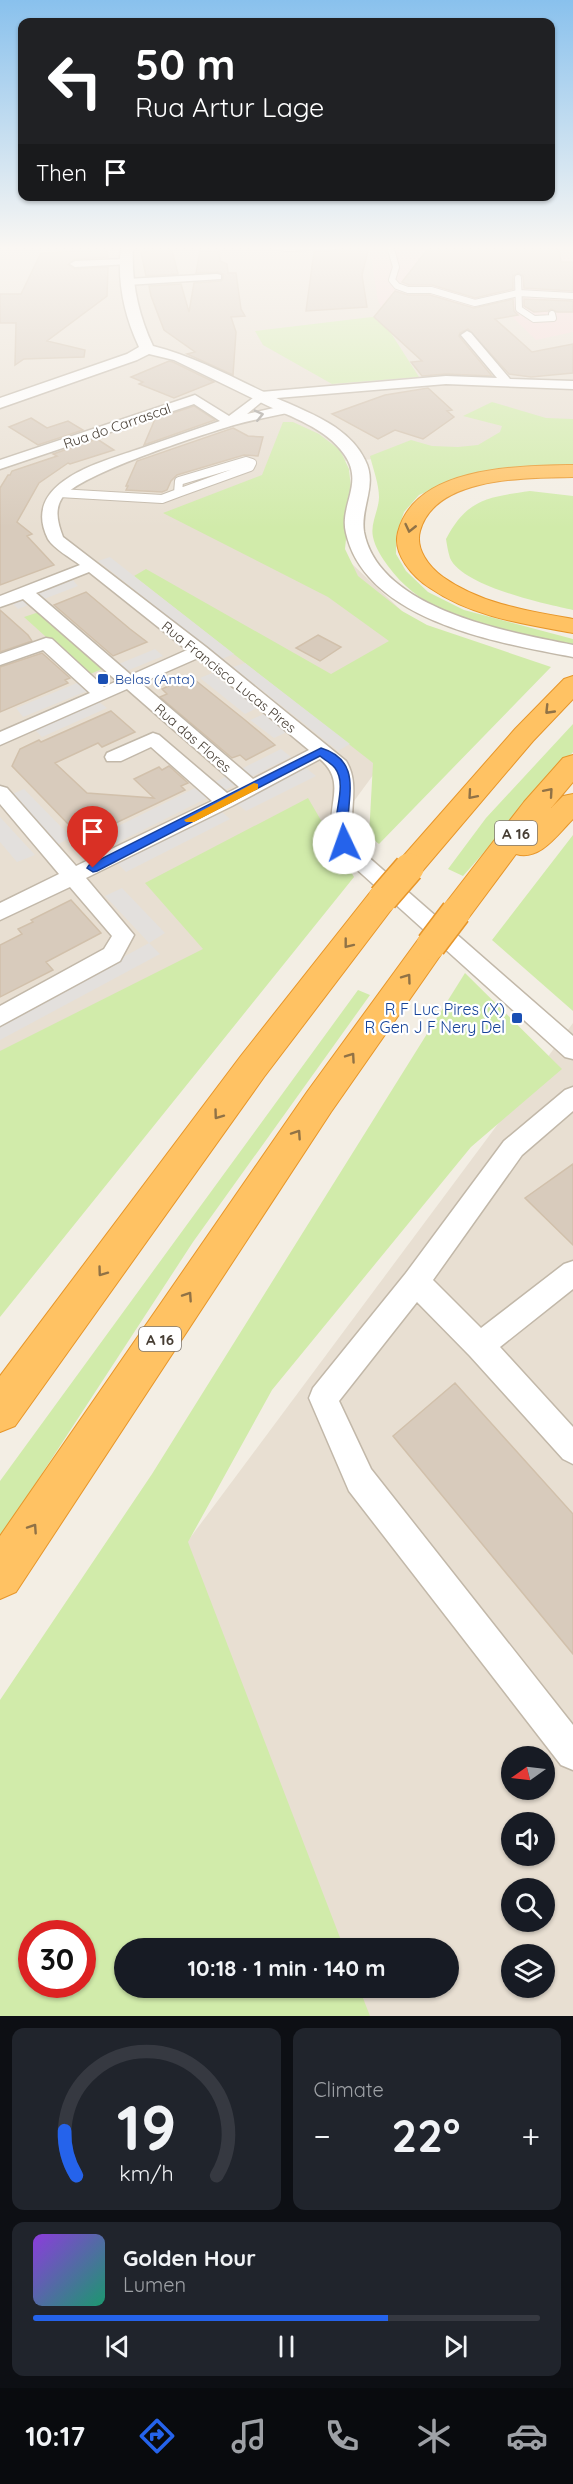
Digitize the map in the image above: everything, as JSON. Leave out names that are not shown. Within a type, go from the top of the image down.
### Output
[{"type":"highway","points":[[573,471],[504,475],[455,486],[440,493],[418,509],[408,527],[411,552],[426,574],[455,594],[511,614],[573,626]]},
{"type":"highway","points":[[573,486],[526,482],[476,490],[440,509],[431,520],[427,531],[428,544],[433,556],[443,569],[459,581],[502,599],[573,615]]},
{"type":"highway","points":[[0,1411],[252,1068],[383,898],[524,735],[573,684]]},
{"type":"highway","name":"A 16","points":[[0,1576],[319,1102],[431,945],[534,809],[573,764]]},
{"type":"highway","points":[[459,909],[573,803]]},
{"type":"street","points":[[143,340],[147,349]]},
{"type":"street","points":[[471,340],[507,383]]},
{"type":"street","points":[[0,403],[132,357],[147,349],[179,357],[339,437],[354,454],[362,477],[362,489],[354,519],[355,533],[368,561],[393,588],[428,610],[472,629],[573,651]]},
{"type":"street","points":[[230,422],[261,396],[446,380],[573,385]]},
{"type":"street","name":"Rua do Carrascal","points":[[0,465],[195,399],[230,422]]},
{"type":"street","points":[[59,493],[72,480],[93,470],[230,422],[287,409]]},
{"type":"street","name":"Rua Francisco Lucas Pires","points":[[59,493],[49,509],[49,524],[56,539],[89,567],[200,651],[339,765],[344,774],[346,786],[340,830],[350,852],[573,1050]]},
{"type":"street","points":[[0,602],[89,567]]},
{"type":"street","name":"Rua das Flores","points":[[26,593],[252,788]]},
{"type":"street","points":[[0,660],[46,643],[101,694]]},
{"type":"street","points":[[0,739],[200,651]]},
{"type":"street","points":[[114,757],[153,739],[225,802]]},
{"type":"street","points":[[0,912],[225,802],[321,751]]},
{"type":"street","points":[[0,792],[123,935],[112,955],[0,1017]]},
{"type":"street","points":[[573,1097],[513,1148],[416,1282],[323,1398],[360,1480],[573,1753]]},
{"type":"street","points":[[480,1346],[573,1273]]},
{"type":"street","points":[[416,1282],[480,1346],[573,1449]]},
{"type":"lane","points":[[59,493],[162,499],[178,494],[250,467],[252,463],[237,462],[179,481],[178,494]]},
{"type":"shaded area","points":[[0,340],[573,340],[573,445],[319,463],[299,514],[456,662],[206,1003],[0,1095]]},
{"type":"shaded area","points":[[110,557],[234,654],[222,659],[98,561]]},
{"type":"shaded area","points":[[73,580],[78,586],[18,609],[12,603]]},
{"type":"shaded area","points":[[155,649],[163,656],[117,675],[109,668]]},
{"type":"shaded area","points":[[245,663],[350,744],[338,751],[233,667]]},
{"type":"shaded area","points":[[212,673],[257,708],[245,714],[200,678]]},
{"type":"shaded area","points":[[77,683],[87,691],[23,717],[16,708]]},
{"type":"shaded area","points":[[98,701],[107,708],[42,737],[34,729]]},
{"type":"shaded area","points":[[264,714],[287,732],[274,738],[250,720]]},
{"type":"shaded area","points":[[281,749],[291,757],[223,791],[213,783]]},
{"type":"shaded area","points":[[306,768],[316,776],[246,811],[236,803]]},
{"type":"shaded area","points":[[195,788],[207,798],[107,848],[96,837]]},
{"type":"shaded area","points":[[24,789],[71,837],[57,845],[10,795]]},
{"type":"shaded area","points":[[221,811],[230,819],[126,872],[117,863]]},
{"type":"shaded area","points":[[0,817],[35,855],[17,862],[0,842]]},
{"type":"shaded area","points":[[122,888],[165,933],[149,943],[105,896]]},
{"type":"shaded area","points":[[149,943],[160,954],[0,1040],[0,1024]]},
{"type":"shaded area","points":[[573,1023],[573,2016],[0,2016],[0,1797],[19,1768]]},
{"type":"green space","points":[[260,340],[395,340],[419,377],[332,384],[263,345]]},
{"type":"green space","points":[[492,402],[546,418],[573,419],[573,468],[466,477],[419,495],[404,512],[396,536],[396,554],[406,571],[428,592],[464,610],[573,639],[573,647],[497,630],[448,613],[425,601],[405,585],[386,563],[374,541],[372,532],[379,497],[370,456],[411,440],[432,446],[478,445],[500,432],[502,426],[463,416]]},
{"type":"green space","points":[[283,422],[293,422],[319,434],[340,450],[349,469],[351,488],[345,549],[358,576],[402,611],[427,625],[551,667],[379,844],[369,836],[373,763],[134,576],[146,569],[331,674],[389,641],[328,597],[163,513],[262,475]]},
{"type":"green space","points":[[530,491],[573,496],[573,610],[525,598],[487,585],[470,577],[450,558],[446,539],[462,515],[480,502],[491,498]]},
{"type":"green space","points":[[42,611],[104,668],[88,675],[24,617]]},
{"type":"green space","points":[[573,724],[573,752],[463,876],[448,869],[486,818]]},
{"type":"green space","points":[[308,798],[354,877],[0,1317],[0,1051],[203,949],[145,883]]},
{"type":"green space","points":[[573,835],[573,1011],[492,940]]},
{"type":"green space","points":[[465,973],[562,1069],[471,1147],[272,1390],[188,1542],[340,1938],[114,1938],[114,1998],[363,1998],[370,2016],[0,2016],[0,1700],[152,1474]]},
{"type":"green space","points":[[358,990],[370,995],[193,1242],[0,1538],[0,1481]]},
{"type":"building","points":[[16,340],[48,340],[85,350],[84,357],[24,359],[15,365]]},
{"type":"building","points":[[178,340],[235,340],[233,375],[187,354],[195,352]]},
{"type":"building","points":[[399,340],[462,340],[492,376],[446,374],[422,376],[411,362],[422,361]]},
{"type":"building","points":[[478,340],[519,340],[532,352],[573,344],[573,373],[531,377],[509,374]]},
{"type":"building","points":[[169,361],[214,382],[174,398],[139,384],[143,382],[131,377]]},
{"type":"building","points":[[428,388],[452,410],[447,411],[454,417],[423,439],[395,430],[378,439],[332,414],[385,395]]},
{"type":"building","points":[[194,406],[215,420],[144,445],[155,419]]},
{"type":"building","points":[[31,418],[47,428],[68,421],[83,430],[38,445],[9,427]]},
{"type":"building","points":[[233,428],[248,436],[263,437],[258,456],[244,455],[177,475],[167,490],[162,492],[126,490],[137,461]]},
{"type":"building","points":[[97,439],[114,450],[68,463],[39,483],[17,522],[32,534],[27,536],[54,565],[0,585],[0,488],[8,475],[12,471],[57,456],[53,454]]},
{"type":"building","points":[[86,592],[147,642],[113,656],[54,605]]},
{"type":"building","points":[[0,610],[28,635],[32,641],[0,652]]},
{"type":"building","points":[[318,635],[341,647],[320,661],[296,648]]},
{"type":"building","points":[[42,653],[70,678],[65,680],[68,683],[0,712],[0,667]]},
{"type":"building","points":[[190,676],[275,745],[246,760],[240,755],[232,758],[160,697],[167,694],[162,689]]},
{"type":"building","points":[[111,711],[135,732],[102,747],[98,743],[55,763],[87,793],[154,798],[134,779],[159,767],[162,770],[169,766],[188,783],[181,786],[185,790],[97,832],[74,830],[12,766],[20,749]]},
{"type":"building","points":[[71,900],[101,933],[46,962],[53,970],[0,997],[0,945],[22,934],[18,929],[33,922],[31,920]]},
{"type":"building","points":[[573,1164],[573,1245],[525,1198]]},
{"type":"building","points":[[455,1383],[573,1514],[573,1654],[393,1436]]},
{"type":"slow traffic","points":[[190,820],[254,787]]},
{"type":"place","name":"Belas (Anta)","points":[[103,679]]},
{"type":"place","name":"R F Luc Pires (X) R Gen J F Nery Del","points":[[517,1018]]},
{"type":"route","points":[[93,868],[321,751],[339,765],[344,774],[346,786],[340,830],[344,843]]}]
